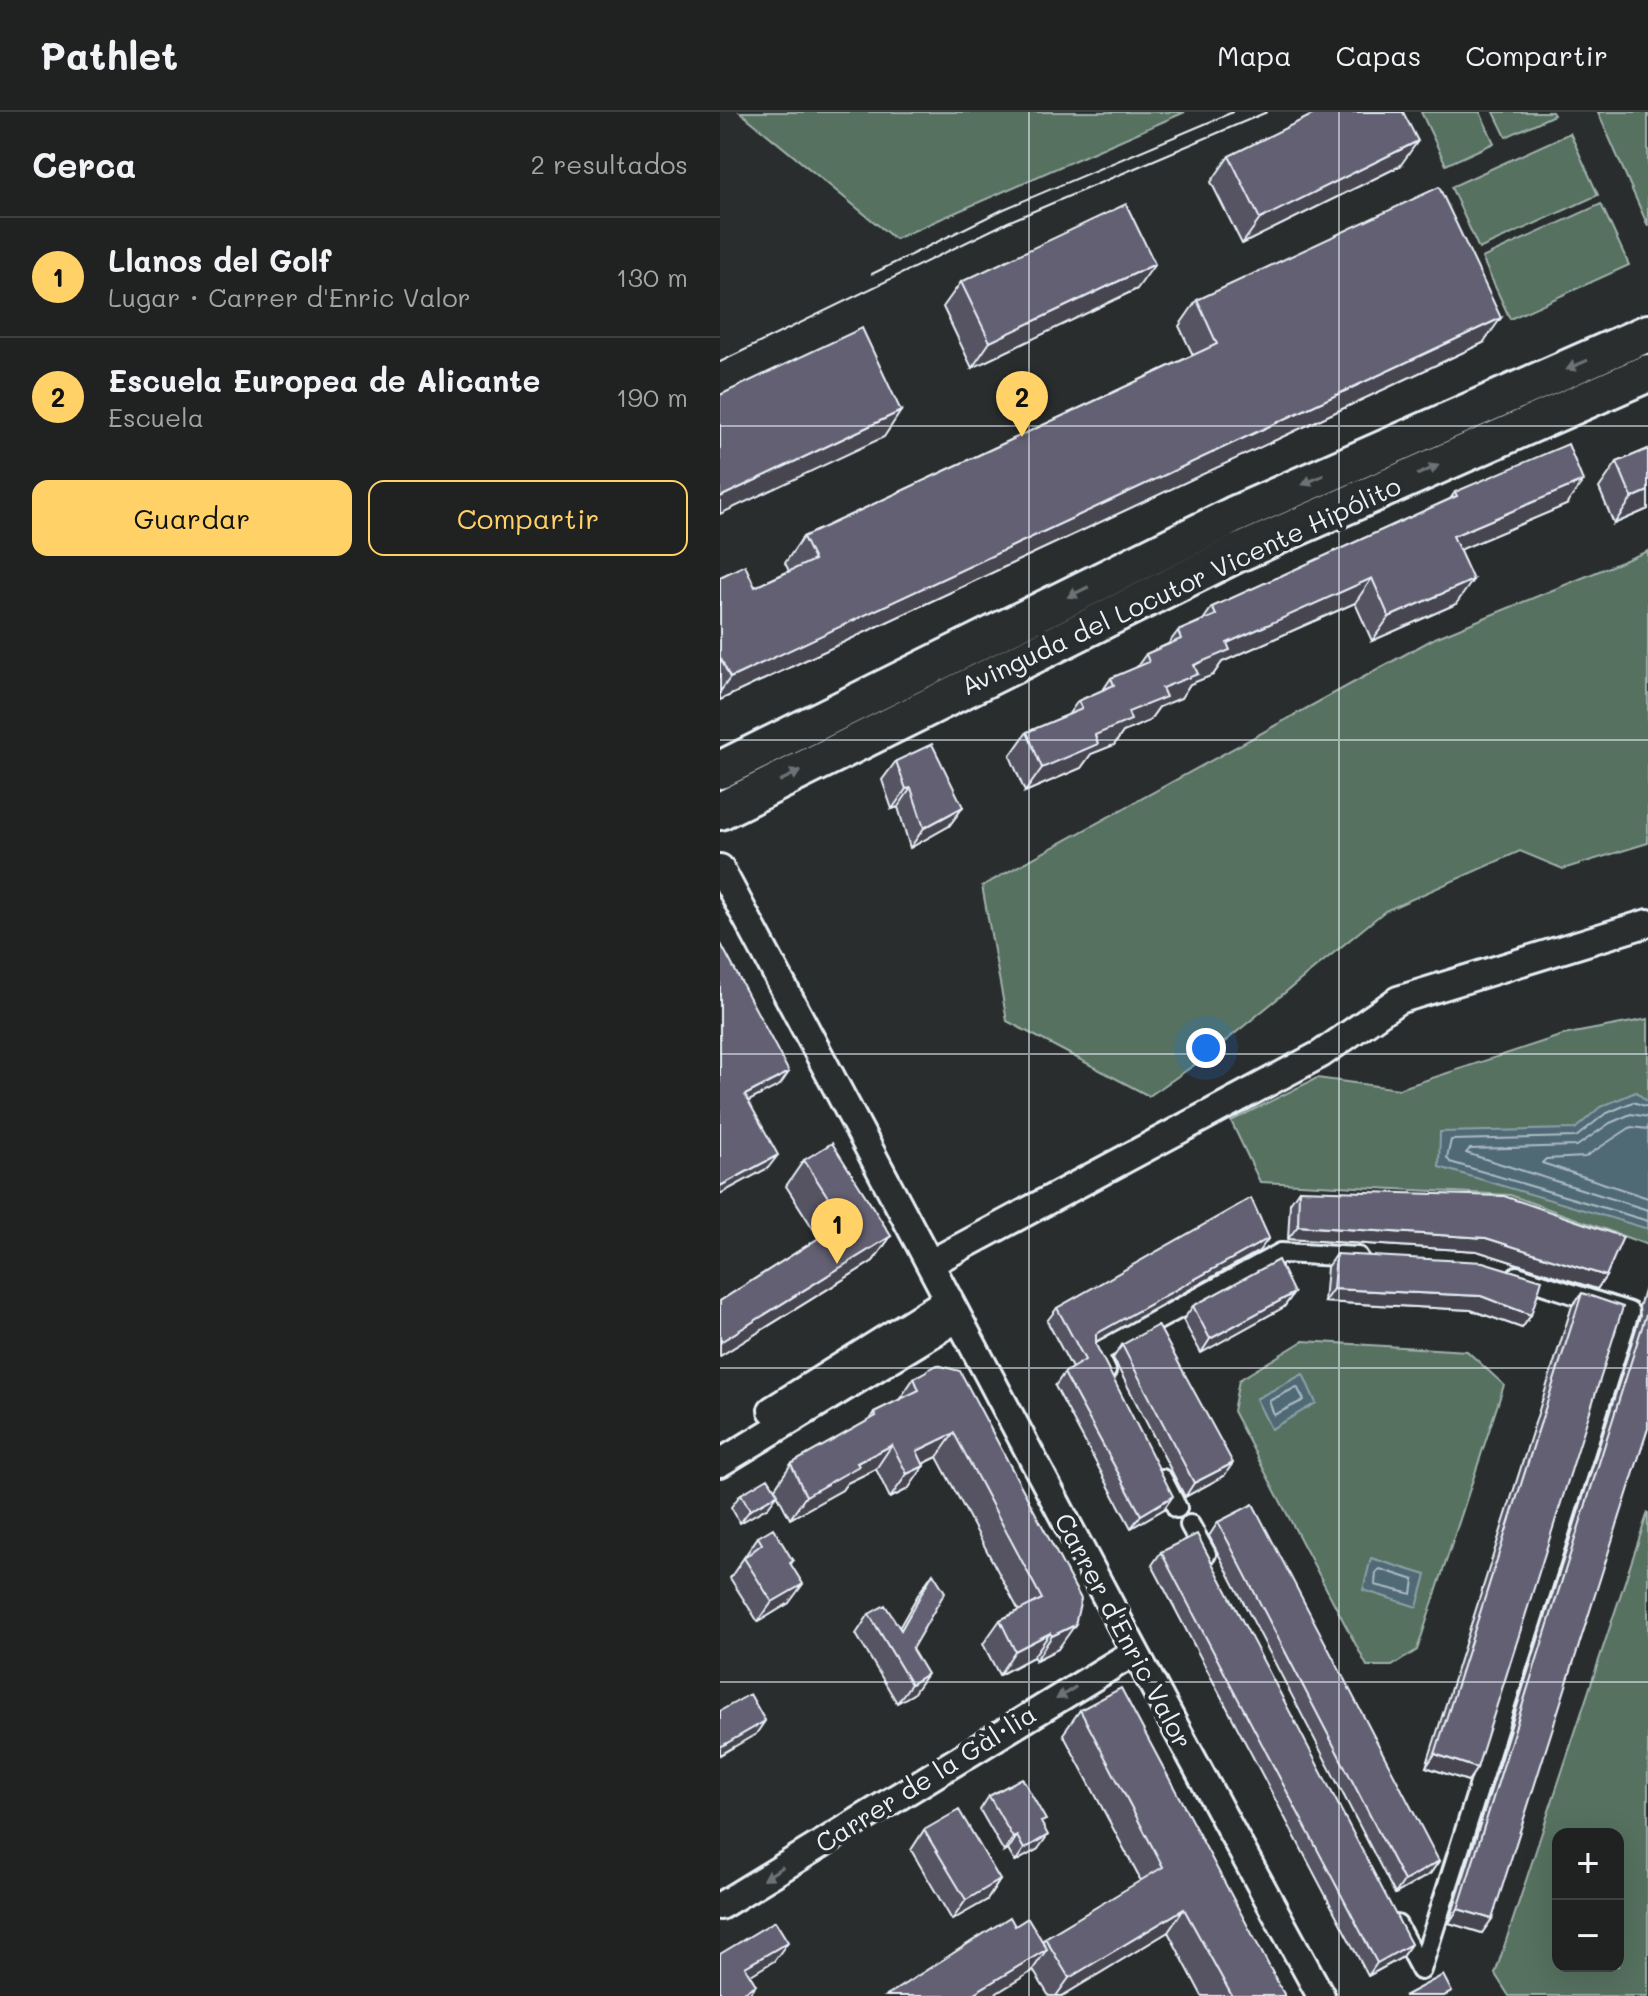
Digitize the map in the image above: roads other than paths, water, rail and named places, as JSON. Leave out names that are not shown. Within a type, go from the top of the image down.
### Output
[{"type":"main road","name":"Avinguda del Locutor Vicente Hipólito","points":[[720,770],[1234,515],[1648,333]]},
{"type":"main road","name":"Avinguda del Locutor Vicente Hipólito","points":[[720,811],[1236,554],[1648,373]]},
{"type":"street","name":"Carrer d'Enric Valor","points":[[720,868],[931,1263],[1133,1653],[1321,1996]]},
{"type":"street","points":[[931,1263],[1321,1054],[1398,1000],[1648,923]]},
{"type":"street","points":[[1112,1381],[1097,1353],[1281,1253],[1371,1257]]},
{"type":"street","points":[[1392,1914],[1421,1970],[1629,1312],[1504,1272]]},
{"type":"street","points":[[720,1442],[954,1309]]},
{"type":"street","points":[[720,1463],[954,1309]]},
{"type":"street","points":[[1155,1466],[1177,1508]]},
{"type":"street","points":[[1190,1525],[1212,1566]]},
{"type":"street","name":"Carrer de la Gàl·lia","points":[[720,1906],[1133,1653]]},
{"type":"water","points":[[1636,1092],[1648,1102],[1648,1229],[1439,1167],[1440,1132],[1575,1129],[1600,1107]]},
{"type":"water","points":[[1303,1374],[1316,1403],[1271,1429],[1256,1399]]},
{"type":"water","points":[[1371,1558],[1426,1575],[1417,1607],[1363,1590]]},
{"type":"tram line","points":[[872,274],[1004,209],[1233,112]]},
{"type":"tram line","points":[[720,362],[1008,222],[1267,112]]},
{"type":"place","name":"Escuela Europea de Alicante","points":[[1022,437]]},
{"type":"place","name":"Llanos del Golf","points":[[837,1264]]}]
